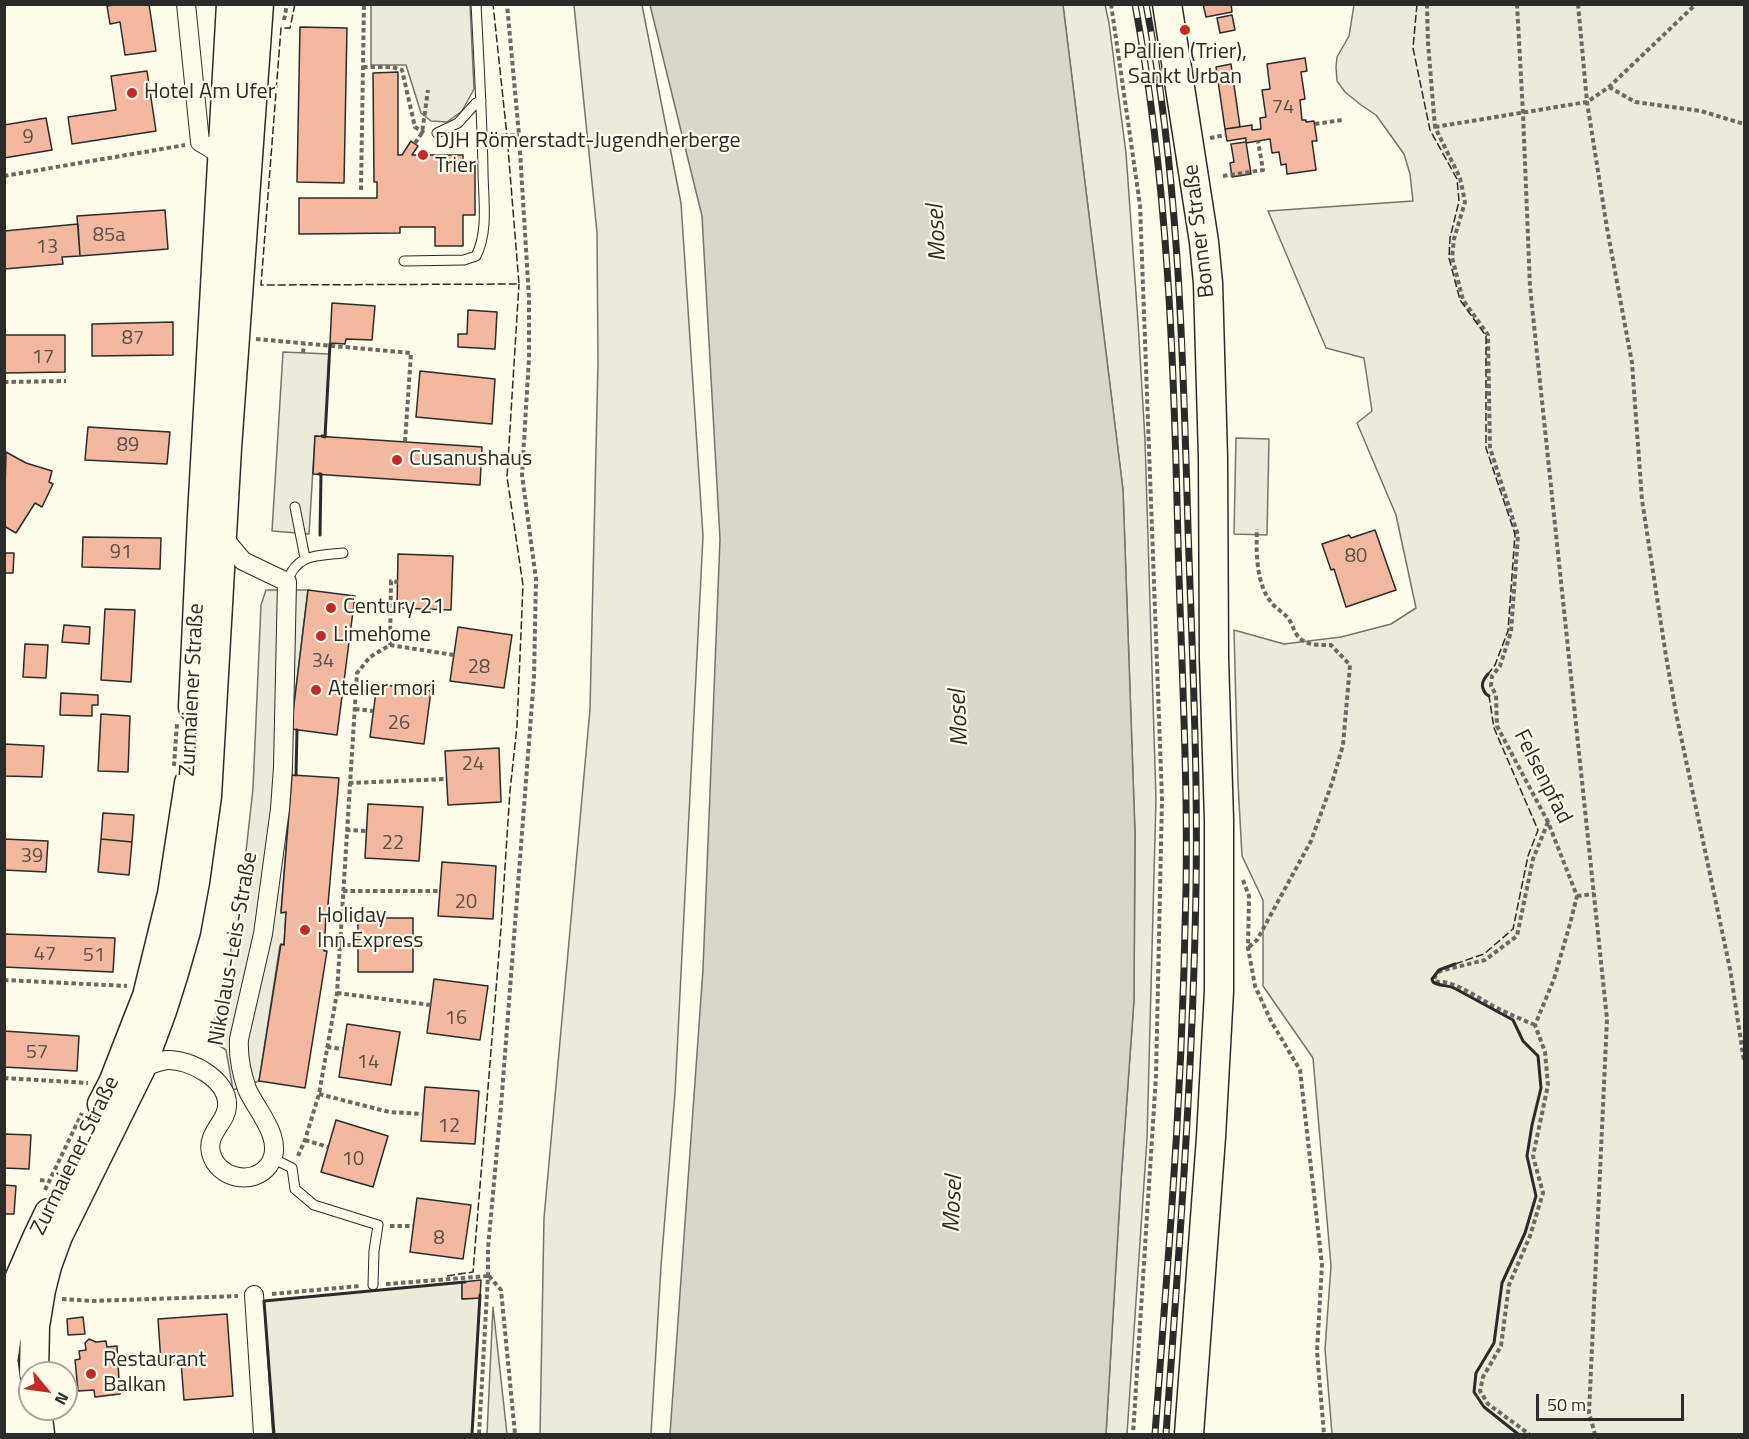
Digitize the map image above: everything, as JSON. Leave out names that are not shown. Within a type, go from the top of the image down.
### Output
[{"type":"main road","points":[[224,152],[231,4]]},
{"type":"main road","points":[[224,152],[259,4]]},
{"type":"main road","name":"Bonner Straße","points":[[1167,4],[1204,242],[1208,284],[1220,874],[1219,991],[1211,1137],[1189,1434]]},
{"type":"main road","name":"Zurmaiener Straße","points":[[34,1361],[35,1326],[47,1266],[58,1236],[141,1068],[162,1011],[186,931],[202,839],[222,536],[224,152]]},
{"type":"main road","name":"Zurmaiener Straße","points":[[13,1434],[5,1372],[9,1298],[113,1083],[147,996],[172,894],[182,839],[190,776],[204,472],[224,152]]},
{"type":"street","name":"Zurmaiener Straße","points":[[186,4],[224,152]]},
{"type":"street","points":[[222,536],[243,561],[288,582]]},
{"type":"street","name":"Nikolaus-Leis-Straße","points":[[141,1068],[168,1060],[198,1066],[218,1083],[228,1103],[227,1111],[212,1135],[210,1151],[215,1161],[222,1169],[241,1178],[252,1177],[264,1169],[272,1158],[272,1136],[249,1092],[241,1072],[238,1054],[239,1039],[263,934],[280,809],[288,582]]},
{"type":"street","points":[[254,1295],[263,1434]]},
{"type":"street","points":[[5,1346],[24,1361]]},
{"type":"lane","points":[[404,261],[464,260],[476,256],[482,244],[484,217],[482,101],[476,4]]},
{"type":"lane","points":[[437,133],[458,123],[476,103],[482,101]]},
{"type":"lane","points":[[294,507],[305,558]]},
{"type":"lane","points":[[288,582],[291,570],[305,558],[343,553]]},
{"type":"lane","points":[[272,1158],[292,1168],[295,1189],[314,1205],[378,1226],[374,1251],[373,1285]]},
{"type":"path","points":[[361,190],[364,4]]},
{"type":"path","points":[[480,1434],[488,1248],[534,677],[536,579],[522,475],[529,358],[529,298],[519,135],[507,4]]},
{"type":"path","points":[[1111,4],[1140,205],[1162,799],[1156,1076],[1133,1434]]},
{"type":"path","name":"Felsenpfad","points":[[1427,4],[1435,128],[1460,178],[1465,202],[1454,239],[1452,258],[1463,300],[1488,335],[1490,448],[1518,534],[1511,632],[1500,666],[1492,676],[1491,686],[1496,695],[1497,726],[1548,822],[1577,896]]},
{"type":"path","points":[[1517,4],[1530,286],[1607,1019],[1588,1413],[1595,1434]]},
{"type":"path","points":[[1578,4],[1587,102],[1632,363],[1642,500],[1666,656],[1730,969],[1744,1061]]},
{"type":"path","points":[[1435,128],[1587,102],[1609,87],[1696,4]]},
{"type":"path","points":[[363,67],[392,67],[402,70],[415,127],[422,133],[437,133]]},
{"type":"path","points":[[1609,87],[1635,102],[1701,111],[1744,124]]},
{"type":"path","points":[[415,143],[422,133],[428,90]]},
{"type":"path","points":[[1315,124],[1342,120]]},
{"type":"path","points":[[507,136],[519,135]]},
{"type":"path","points":[[1223,176],[1263,170],[1258,141]]},
{"type":"path","points":[[4,176],[224,152]]},
{"type":"path","points":[[250,339],[411,354],[405,442]]},
{"type":"path","points":[[303,353],[304,344]]},
{"type":"path","points":[[4,382],[66,381]]},
{"type":"path","points":[[1248,948],[1257,940],[1287,888],[1318,822],[1343,745],[1350,665],[1331,645],[1305,643],[1297,635],[1282,611],[1271,603],[1262,582],[1256,556],[1257,529]]},
{"type":"path","points":[[390,645],[391,581],[398,582]]},
{"type":"path","points":[[292,1168],[305,1140],[320,1094],[337,993],[357,673],[370,657],[390,645],[454,655]]},
{"type":"path","points":[[355,709],[373,711]]},
{"type":"path","points":[[174,769],[177,715]]},
{"type":"path","points":[[349,783],[446,779]]},
{"type":"path","points":[[1535,1025],[1455,986],[1434,980],[1440,971],[1485,960],[1517,936],[1533,859],[1548,822]]},
{"type":"path","points":[[346,830],[367,831]]},
{"type":"path","points":[[1220,874],[1235,875],[1245,883],[1249,896],[1248,948],[1255,986],[1271,1021],[1300,1070],[1322,1265],[1317,1351],[1324,1434]]},
{"type":"path","points":[[342,891],[440,891]]},
{"type":"path","points":[[1529,1434],[1488,1404],[1480,1391],[1483,1377],[1501,1346],[1509,1285],[1530,1236],[1543,1193],[1533,1156],[1548,1085],[1545,1052],[1535,1025],[1554,979],[1577,896],[1594,894]]},
{"type":"path","points":[[340,945],[358,945]]},
{"type":"path","points":[[4,980],[134,986]]},
{"type":"path","points":[[337,993],[430,1005]]},
{"type":"path","points":[[327,1047],[343,1049]]},
{"type":"path","points":[[4,1078],[95,1084],[113,1083]]},
{"type":"path","points":[[320,1094],[389,1112],[423,1114]]},
{"type":"path","points":[[44,1191],[83,1111]]},
{"type":"path","points":[[305,1140],[328,1147]]},
{"type":"path","points":[[40,1180],[50,1181]]},
{"type":"path","points":[[378,1226],[413,1226]]},
{"type":"path","points":[[488,1276],[501,1290],[515,1434]]},
{"type":"shaded area","points":[[371,5],[470,5],[474,89],[462,111],[447,122],[431,121],[421,113],[406,65],[371,65]]},
{"type":"shaded area","points":[[574,5],[642,5],[681,203],[703,536],[675,1093],[661,1266],[651,1434],[540,1434],[544,1218],[590,709],[598,363],[597,232]]},
{"type":"shaded area","points":[[1063,5],[1105,5],[1109,23],[1126,153],[1145,440],[1156,799],[1147,1139],[1127,1434],[1106,1434],[1134,1000],[1135,833],[1123,490]]},
{"type":"shaded area","points":[[1354,5],[1744,5],[1744,1434],[1332,1434],[1325,1349],[1331,1266],[1313,1058],[1263,986],[1263,900],[1242,856],[1234,630],[1284,644],[1341,637],[1391,624],[1416,608],[1396,515],[1357,423],[1372,411],[1364,358],[1326,348],[1268,211],[1413,201],[1410,174],[1404,154],[1376,115],[1345,92],[1337,81],[1337,57],[1349,36]]},
{"type":"shaded area","points":[[283,352],[329,354],[325,437],[315,436],[309,534],[272,531]]},
{"type":"shaded area","points":[[1236,438],[1269,439],[1267,535],[1234,534]]},
{"type":"shaded area","points":[[266,590],[308,590],[291,729],[292,775],[281,912],[286,912],[284,945],[280,945],[259,1081],[233,1090],[226,1050],[209,1039],[226,978],[243,879],[253,788],[261,605]]},
{"type":"shaded area","points":[[462,1282],[462,1299],[480,1298],[472,1434],[274,1434],[264,1301]]},
{"type":"shaded area","points":[[493,1307],[507,1434],[487,1434]]},
{"type":"water","name":"Mosel","points":[[650,5],[1063,5],[1123,490],[1135,833],[1134,1000],[1106,1434],[670,1434],[703,969],[720,539],[702,216]]},
{"type":"building","points":[[149,4],[156,51],[125,55],[120,22],[110,24],[107,6]]},
{"type":"building","points":[[1203,4],[1231,4],[1232,12],[1206,17]]},
{"type":"building","points":[[1232,15],[1235,30],[1220,33],[1217,18]]},
{"type":"building","points":[[300,27],[347,28],[344,183],[297,182]]},
{"type":"building","points":[[1305,58],[1307,71],[1301,72],[1305,99],[1300,100],[1302,120],[1314,121],[1317,141],[1312,141],[1316,170],[1287,174],[1286,164],[1281,165],[1279,152],[1272,153],[1270,139],[1246,143],[1246,138],[1227,141],[1225,129],[1252,125],[1252,130],[1261,129],[1260,118],[1266,117],[1262,90],[1270,89],[1267,64]]},
{"type":"building","points":[[1231,64],[1240,127],[1225,129],[1216,67]]},
{"type":"building","name":"Hotel Am Ufer","points":[[147,71],[156,131],[72,144],[68,117],[116,110],[111,76]]},
{"type":"building","points":[[398,72],[398,155],[402,155],[411,141],[418,146],[412,155],[463,155],[463,162],[475,162],[475,215],[463,215],[463,246],[435,246],[435,227],[400,227],[400,233],[299,234],[299,198],[377,198],[377,182],[374,182],[373,73]]},
{"type":"building","points":[[46,118],[52,150],[4,158],[4,125]]},
{"type":"building","points":[[1246,142],[1251,174],[1232,177],[1230,163],[1234,162],[1231,144]]},
{"type":"building","points":[[165,210],[168,249],[80,256],[77,216]]},
{"type":"building","points":[[78,224],[80,256],[62,257],[63,264],[4,269],[4,231]]},
{"type":"building","points":[[332,303],[375,306],[372,340],[346,339],[345,344],[330,343]]},
{"type":"building","points":[[468,310],[497,312],[495,349],[458,347],[458,334],[467,334]]},
{"type":"building","points":[[173,322],[173,355],[92,356],[92,324]]},
{"type":"building","points":[[4,335],[65,335],[65,372],[4,373]]},
{"type":"building","points":[[420,371],[495,379],[492,424],[416,417]]},
{"type":"building","points":[[88,427],[170,432],[167,464],[85,460]]},
{"type":"building","name":"Cusanushaus","points":[[315,436],[482,447],[480,485],[313,474]]},
{"type":"building","points":[[6,452],[26,463],[52,471],[49,482],[53,484],[42,507],[35,503],[16,533],[4,526]]},
{"type":"building","points":[[1375,530],[1396,590],[1346,607],[1334,569],[1331,570],[1322,544],[1349,535],[1351,538]]},
{"type":"building","points":[[83,537],[161,538],[160,569],[82,567]]},
{"type":"building","points":[[4,553],[14,553],[13,573],[4,573]]},
{"type":"building","points":[[398,554],[453,556],[451,610],[397,608]]},
{"type":"building","points":[[308,590],[355,596],[337,735],[291,729]]},
{"type":"building","points":[[105,609],[135,610],[131,682],[101,680]]},
{"type":"building","points":[[64,625],[90,627],[89,644],[62,642]]},
{"type":"building","points":[[458,627],[512,635],[504,688],[450,681]]},
{"type":"building","points":[[25,644],[48,645],[46,678],[23,677]]},
{"type":"building","points":[[377,684],[431,691],[424,744],[370,737]]},
{"type":"building","points":[[61,693],[98,695],[98,705],[92,705],[92,716],[60,715]]},
{"type":"building","points":[[101,714],[130,716],[128,772],[98,771]]},
{"type":"building","points":[[4,744],[44,746],[42,777],[4,776]]},
{"type":"building","points":[[499,748],[501,802],[448,805],[445,751]]},
{"type":"building","name":"Holiday Inn Express","points":[[292,775],[339,778],[326,916],[324,951],[327,951],[305,1088],[259,1081],[281,944],[284,945],[286,912],[281,913]]},
{"type":"building","points":[[368,804],[423,807],[419,861],[365,858]]},
{"type":"building","points":[[103,813],[134,815],[132,842],[101,839]]},
{"type":"building","points":[[4,839],[48,841],[46,872],[4,870]]},
{"type":"building","points":[[101,839],[132,842],[129,875],[98,872]]},
{"type":"building","points":[[442,862],[496,866],[493,919],[438,916]]},
{"type":"building","points":[[358,918],[413,918],[413,972],[358,972]]},
{"type":"building","points":[[4,934],[115,938],[113,972],[4,967]]},
{"type":"building","points":[[434,979],[488,986],[480,1040],[427,1033]]},
{"type":"building","points":[[347,1024],[400,1032],[391,1085],[339,1077]]},
{"type":"building","points":[[4,1031],[79,1036],[77,1071],[4,1067]]},
{"type":"building","points":[[425,1087],[479,1091],[475,1144],[421,1141]]},
{"type":"building","points":[[336,1120],[388,1136],[373,1187],[321,1172]]},
{"type":"building","points":[[4,1134],[31,1135],[29,1169],[4,1168]]},
{"type":"building","points":[[4,1185],[16,1186],[14,1214],[4,1214]]},
{"type":"building","points":[[417,1198],[471,1205],[463,1259],[410,1252]]},
{"type":"building","points":[[481,1280],[480,1298],[462,1299],[462,1282]]},
{"type":"building","points":[[227,1314],[233,1396],[184,1400],[181,1362],[161,1363],[158,1319]]},
{"type":"building","points":[[83,1317],[85,1334],[68,1335],[67,1319]]},
{"type":"building","points":[[89,1339],[96,1342],[106,1341],[107,1347],[117,1346],[119,1380],[123,1386],[120,1394],[95,1397],[94,1390],[78,1391],[78,1361],[75,1360],[80,1359],[79,1351],[86,1350],[85,1343]]},
{"type":"railway","points":[[1135,4],[1155,138],[1167,272],[1174,407],[1186,802],[1185,929],[1179,1095],[1155,1434]]},
{"type":"railway","points":[[1146,4],[1166,134],[1178,265],[1196,798],[1192,1024],[1166,1434]]},
{"type":"fence","points":[[295,4],[290,28],[281,28],[261,285],[519,284],[493,4]]},
{"type":"fence","points":[[1417,4],[1413,48],[1430,130],[1457,179],[1459,201],[1450,238],[1449,258],[1460,300],[1486,336],[1486,448],[1515,534],[1508,631],[1495,665],[1488,674]]},
{"type":"fence","points":[[447,1276],[473,1272],[517,726],[523,585],[507,477],[519,284]]},
{"type":"fence","points":[[1455,964],[1484,954],[1513,929],[1528,856],[1538,830],[1494,728],[1489,696]]},
{"type":"wall","points":[[322,436],[325,437],[330,344]]},
{"type":"wall","points":[[319,474],[321,474],[320,535]]},
{"type":"wall","points":[[1488,674],[1482,686],[1489,696]]},
{"type":"wall","points":[[296,775],[297,730]]},
{"type":"wall","points":[[1455,964],[1439,970],[1432,979],[1433,982],[1454,988],[1513,1020],[1523,1041],[1538,1056],[1541,1088],[1527,1156],[1536,1196],[1525,1233],[1502,1283],[1494,1343],[1476,1373],[1474,1392],[1484,1407],[1518,1434]]},
{"type":"wall","points":[[274,1434],[264,1301],[465,1282]]},
{"type":"wall","points":[[472,1434],[480,1295]]},
{"type":"place","name":"Pallien (Trier), Sankt Urban","points":[[1185,30]]},
{"type":"place","name":"Hotel Am Ufer","points":[[132,93]]},
{"type":"place","name":"DJH Römerstadt-Jugendherberge Trier","points":[[423,155]]},
{"type":"place","name":"Cusanushaus","points":[[397,460]]},
{"type":"place","name":"Century 21","points":[[331,608]]},
{"type":"place","name":"Limehome","points":[[321,636]]},
{"type":"place","name":"Atelier mori","points":[[316,690]]},
{"type":"place","name":"Holiday Inn Express","points":[[305,930]]},
{"type":"place","name":"Restaurant Balkan","points":[[91,1374]]}]
